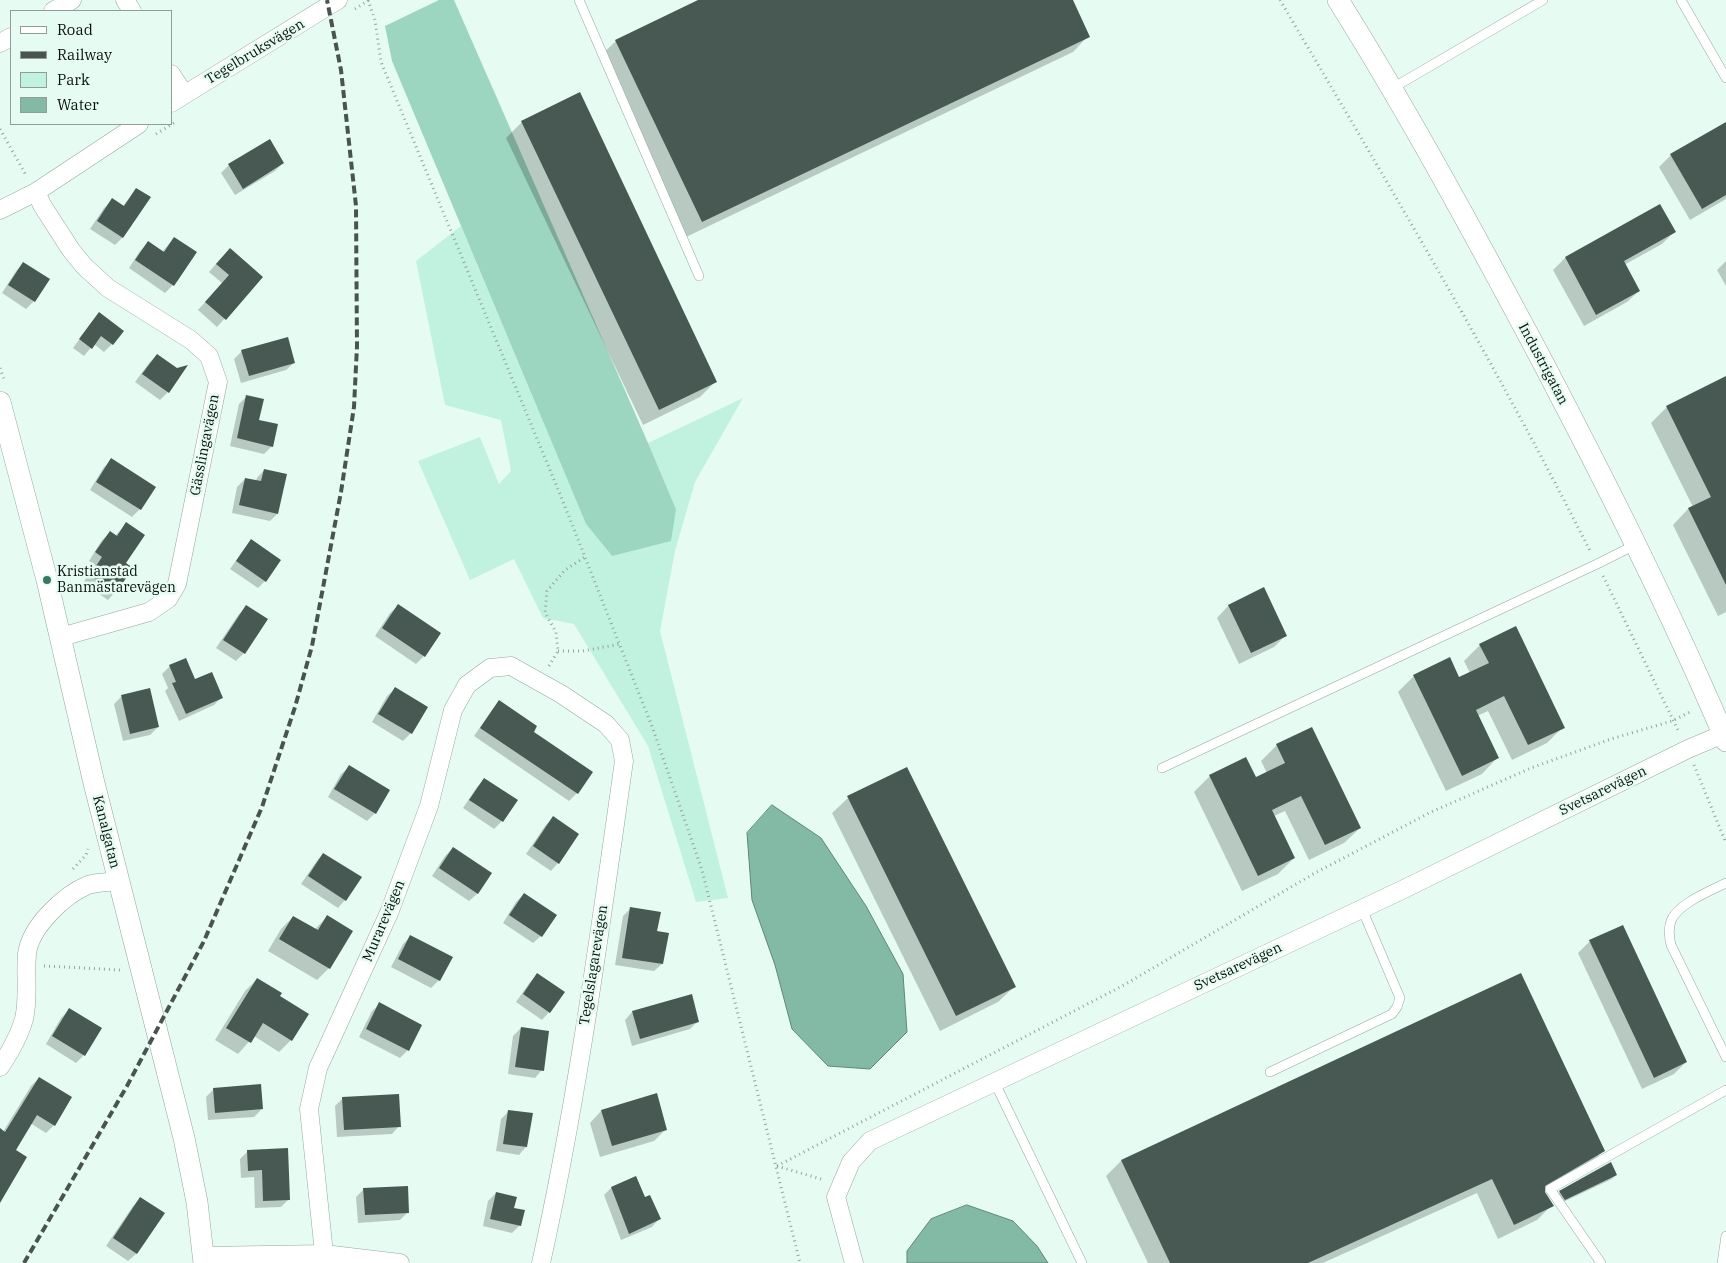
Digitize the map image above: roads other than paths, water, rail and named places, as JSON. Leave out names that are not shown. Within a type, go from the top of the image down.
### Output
[{"type":"street","points":[[55,10],[72,0]]},
{"type":"street","name":"Tegelbruksvägen","points":[[178,99],[338,0]]},
{"type":"street","name":"Industrigatan","points":[[1338,0],[1490,263],[1605,481],[1725,736]]},
{"type":"street","points":[[172,78],[178,99]]},
{"type":"street","points":[[0,210],[32,185],[137,125]]},
{"type":"street","name":"Gässlingavägen","points":[[32,185],[47,213],[84,266],[108,288],[191,340],[209,356],[218,382],[177,584],[168,599],[150,612],[61,637]]},
{"type":"street","name":"Kanalgatan","points":[[0,402],[23,484],[118,881],[184,1138],[197,1202],[204,1259]]},
{"type":"street","name":"Murarevägen","points":[[325,1259],[309,1109],[318,1068],[389,913],[426,815],[453,710],[467,685],[490,668],[512,666],[561,694]]},
{"type":"street","name":"Tegelslagarevägen","points":[[541,1263],[558,1185],[596,962],[624,761],[620,740],[606,724],[561,694]]},
{"type":"street","name":"Svetsarevägen","points":[[854,1263],[836,1197],[851,1162],[870,1141],[1362,909],[1688,749],[1725,736]]},
{"type":"street","points":[[0,1067],[13,1048],[24,1017],[27,994],[27,954],[31,938],[50,912],[79,890],[90,884],[118,881]]},
{"type":"street","points":[[204,1259],[325,1259],[400,1263]]},
{"type":"lane","points":[[579,0],[698,276]]},
{"type":"lane","points":[[1391,89],[1543,0]]},
{"type":"lane","points":[[1681,0],[1726,78]]},
{"type":"lane","points":[[1162,768],[1635,545]]},
{"type":"lane","points":[[1726,883],[1678,910],[1671,920],[1668,932],[1671,945],[1726,1057]]},
{"type":"lane","points":[[1270,1072],[1392,1014],[1397,1008],[1400,998],[1362,909]]},
{"type":"lane","points":[[995,1082],[1082,1263]]},
{"type":"lane","points":[[1601,1263],[1550,1189],[1726,1090]]},
{"type":"lane","points":[[1722,1263],[1726,1236]]},
{"type":"water","points":[[772,805],[821,838],[866,906],[903,974],[907,1032],[870,1069],[828,1066],[792,1029],[775,965],[752,900],[747,833]]},
{"type":"water","points":[[967,1205],[1013,1221],[1037,1246],[1048,1263],[907,1263],[907,1251],[931,1219]]},
{"type":"railway","points":[[24,1263],[127,1086],[204,941],[262,807],[295,707],[312,646],[341,492],[354,407],[357,346],[356,206],[341,70],[327,0]]},
{"type":"place","name":"Kristianstad Banmästarevägen","points":[[47,580]]}]
